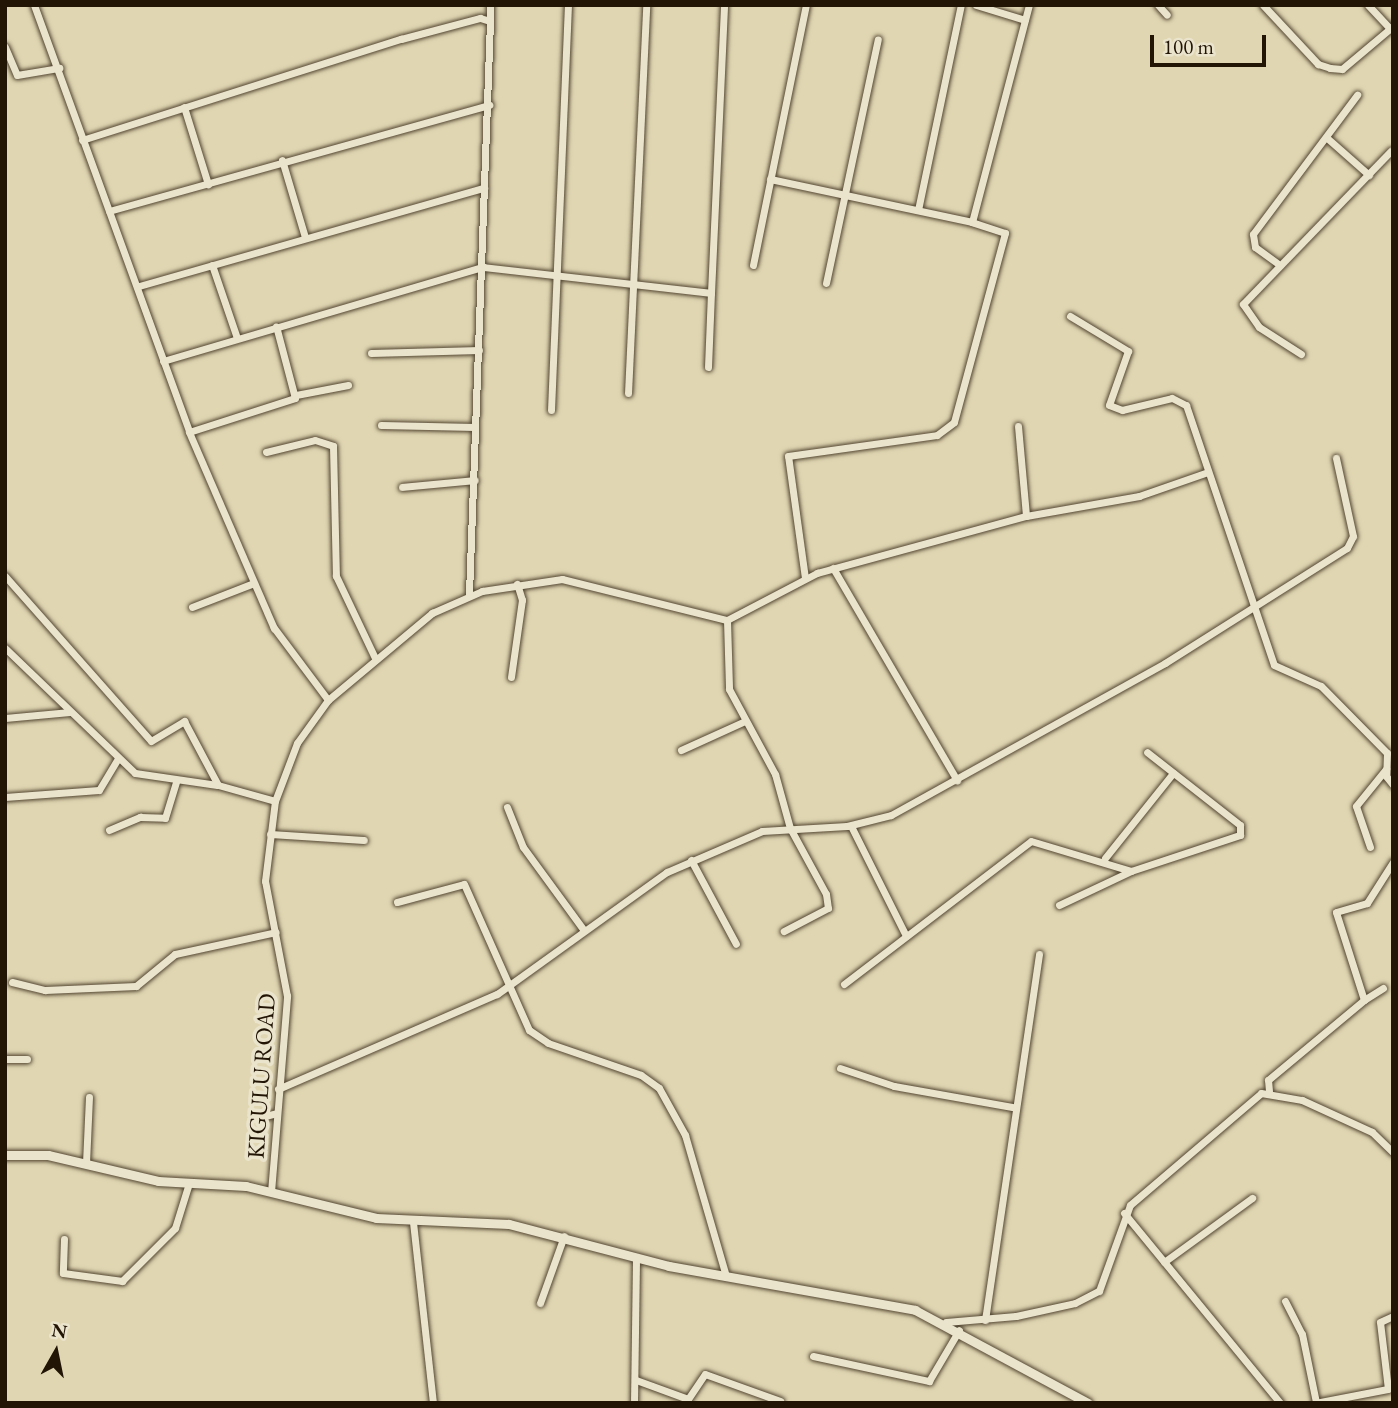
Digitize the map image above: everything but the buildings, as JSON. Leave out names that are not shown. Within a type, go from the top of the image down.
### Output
[{"type":"street","points":[[34,5],[59,68],[82,140],[139,286],[190,432],[274,628],[328,700]]},
{"type":"street","points":[[469,595],[489,104],[490,5]]},
{"type":"street","points":[[551,410],[559,272],[568,5]]},
{"type":"street","points":[[628,393],[646,5]]},
{"type":"street","points":[[708,367],[724,5]]},
{"type":"street","points":[[753,265],[806,5]]},
{"type":"street","points":[[918,210],[961,5]]},
{"type":"street","points":[[976,5],[1026,20]]},
{"type":"street","points":[[972,222],[1029,5]]},
{"type":"street","points":[[1158,5],[1167,15]]},
{"type":"street","points":[[1263,5],[1318,64],[1342,69],[1391,27],[1368,5]]},
{"type":"street","points":[[82,140],[401,39],[480,18],[490,21]]},
{"type":"street","points":[[826,283],[849,194],[878,39]]},
{"type":"street","points":[[5,47],[17,75],[59,68]]},
{"type":"street","points":[[1278,263],[1255,247],[1253,234],[1357,95]]},
{"type":"street","points":[[109,211],[282,160],[489,104]]},
{"type":"street","points":[[184,107],[208,184]]},
{"type":"street","points":[[1327,138],[1369,175]]},
{"type":"street","points":[[1301,354],[1244,313],[1243,304],[1278,263],[1391,151]]},
{"type":"street","points":[[282,160],[304,236]]},
{"type":"street","points":[[770,179],[972,222],[1005,233],[954,422],[937,435],[788,456],[805,578]]},
{"type":"street","points":[[139,286],[304,236],[484,188]]},
{"type":"street","points":[[212,265],[237,338]]},
{"type":"street","points":[[163,361],[483,267],[559,272],[711,293]]},
{"type":"street","points":[[1070,316],[1128,351],[1109,405],[1122,410],[1180,399],[1208,472],[1252,608],[1264,625],[1274,665],[1321,686],[1390,760]]},
{"type":"street","points":[[276,326],[296,395]]},
{"type":"street","points":[[371,353],[479,350]]},
{"type":"street","points":[[190,432],[296,395],[348,385]]},
{"type":"street","points":[[380,425],[475,428]]},
{"type":"street","points":[[1018,426],[1026,516]]},
{"type":"street","points":[[266,452],[315,440],[332,446],[334,564],[375,658]]},
{"type":"street","points":[[278,1088],[506,988],[644,883],[691,860],[762,831],[851,826],[891,815],[957,780],[1252,608],[1351,543],[1336,458]]},
{"type":"street","points":[[784,931],[828,908],[790,828],[775,775],[729,690],[727,620],[805,578],[833,568],[1026,516],[1139,496],[1208,472]]},
{"type":"street","points":[[402,487],[475,480]]},
{"type":"street","points":[[833,568],[957,780]]},
{"type":"street","points":[[5,576],[151,740],[160,740],[179,720],[187,723],[202,765],[218,785]]},
{"type":"street","name":"KIGULU ROAD","points":[[271,1192],[287,983],[265,881],[270,834],[275,801],[291,755],[328,700],[432,613],[469,595],[517,584],[582,581],[727,620]]},
{"type":"street","points":[[192,607],[254,583]]},
{"type":"street","points":[[511,677],[522,600],[517,584]]},
{"type":"street","points":[[5,648],[135,773],[176,782],[218,785],[275,801]]},
{"type":"street","points":[[5,718],[70,712]]},
{"type":"street","points":[[681,750],[745,721]]},
{"type":"street","points":[[1059,905],[1131,871],[1242,831],[1147,752]]},
{"type":"street","points":[[5,797],[99,790],[118,758]]},
{"type":"street","points":[[1390,760],[1386,776],[1393,785]]},
{"type":"street","points":[[1370,847],[1356,806],[1390,760]]},
{"type":"street","points":[[1105,858],[1173,773]]},
{"type":"street","points":[[109,830],[140,817],[165,818],[176,782]]},
{"type":"street","points":[[507,807],[523,847],[583,929]]},
{"type":"street","points":[[851,826],[906,936]]},
{"type":"street","points":[[270,834],[363,840]]},
{"type":"street","points":[[844,984],[1031,841],[1105,858],[1131,871]]},
{"type":"street","points":[[691,860],[736,944]]},
{"type":"street","points":[[1364,1000],[1336,912],[1367,903],[1393,862]]},
{"type":"street","points":[[397,902],[464,884],[506,988],[537,1038],[641,1075],[659,1088],[685,1135],[726,1276]]},
{"type":"street","points":[[12,982],[45,990],[136,986],[175,954],[276,932]]},
{"type":"street","points":[[985,1320],[1012,1107],[1039,954]]},
{"type":"street","points":[[1269,1091],[1268,1080],[1364,1000],[1383,988]]},
{"type":"street","points":[[5,1059],[27,1059]]},
{"type":"street","points":[[840,1068],[894,1086],[1012,1107]]},
{"type":"street","points":[[1269,1091],[1372,1132],[1393,1152]]},
{"type":"street","points":[[946,1322],[985,1320],[1075,1303],[1099,1291],[1124,1213],[1183,1154],[1269,1091]]},
{"type":"street","points":[[86,1163],[89,1097]]},
{"type":"street","points":[[265,1116],[277,1113]]},
{"type":"street","points":[[5,1155],[48,1155],[189,1183],[271,1192],[334,1212],[413,1222],[500,1223],[564,1236],[636,1259],[915,1310],[946,1322],[1087,1403]]},
{"type":"street","points":[[64,1239],[63,1273],[122,1281],[175,1228],[189,1183]]},
{"type":"street","points":[[1164,1262],[1252,1198]]},
{"type":"street","points":[[1124,1213],[1280,1403]]},
{"type":"street","points":[[413,1222],[433,1403]]},
{"type":"street","points":[[540,1303],[564,1236]]},
{"type":"street","points":[[634,1403],[636,1259]]},
{"type":"street","points":[[1285,1301],[1302,1334],[1316,1403],[1388,1389],[1380,1322],[1393,1315]]},
{"type":"street","points":[[813,1356],[929,1381],[959,1330]]},
{"type":"street","points":[[636,1380],[688,1399],[705,1374],[780,1401]]}]
